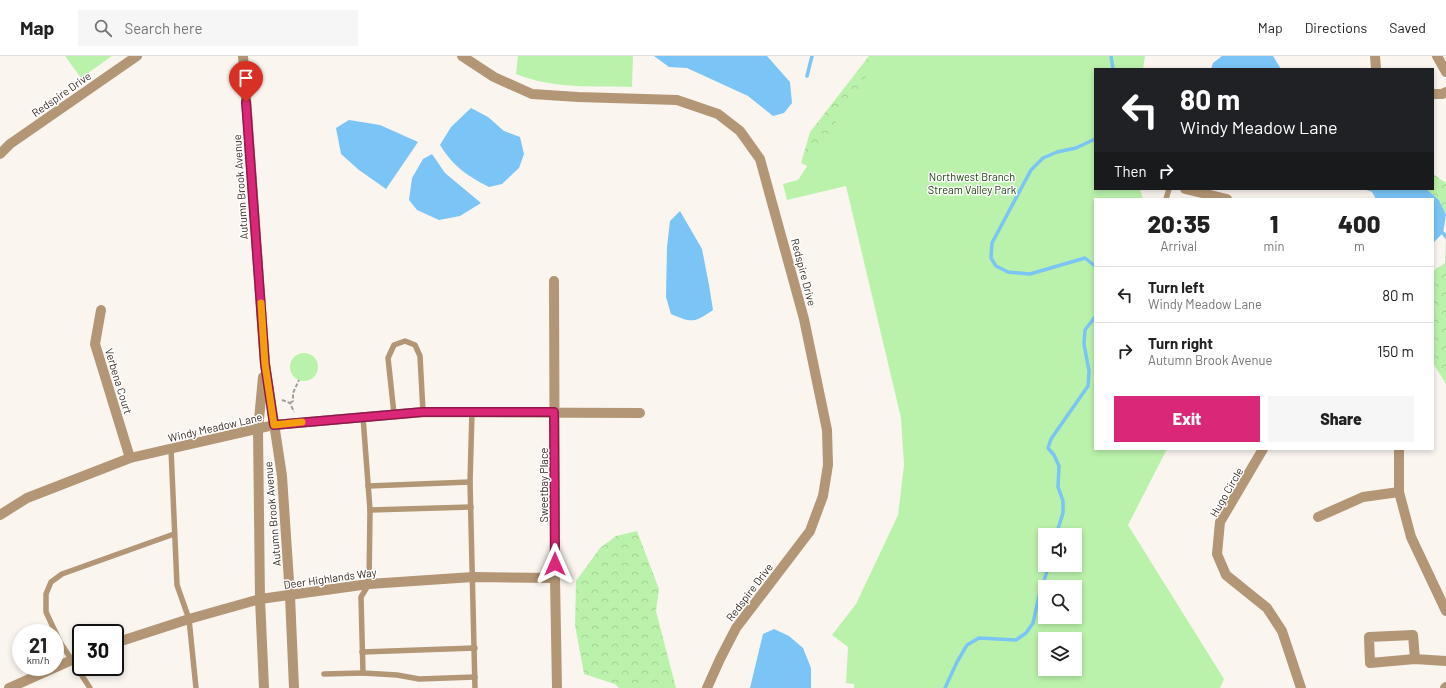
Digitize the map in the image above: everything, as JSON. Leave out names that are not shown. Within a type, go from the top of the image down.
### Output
[{"type":"street","name":"Redspire Drive","points":[[0,154],[10,144],[137,56]]},
{"type":"street","name":"Autumn Brook Avenue","points":[[243,56],[265,364],[282,476],[290,596],[294,688]]},
{"type":"street","name":"Redspire Drive","points":[[462,56],[494,77],[532,94],[678,100],[718,114],[740,131],[760,159],[804,319],[826,430],[828,465],[823,496],[810,531],[736,628],[707,688]]},
{"type":"street","points":[[1375,56],[1376,68]]},
{"type":"street","points":[[1436,56],[1446,72]]},
{"type":"street","points":[[1434,94],[1442,94],[1446,92]]},
{"type":"street","points":[[1189,190],[1223,198]]},
{"type":"street","name":"Sweetbay Place","points":[[554,281],[557,688]]},
{"type":"street","name":"Verbena Court","points":[[101,310],[95,344],[130,458]]},
{"type":"street","name":"Autumn Brook Avenue","points":[[264,688],[260,599],[258,430],[265,364]]},
{"type":"street","name":"Windy Meadow Lane","points":[[0,515],[27,498],[130,458],[258,430],[274,425],[423,412],[640,413]]},
{"type":"street","name":"Hugo Circle","points":[[1263,450],[1220,522],[1217,554],[1226,575],[1267,608],[1282,631],[1301,688]]},
{"type":"street","points":[[1399,450],[1399,492],[1410,537],[1446,611]]},
{"type":"street","points":[[1318,516],[1363,497],[1399,492]]},
{"type":"street","name":"Deer Highlands Way","points":[[124,640],[189,618],[260,599],[369,584],[473,577],[555,578]]},
{"type":"street","points":[[1415,659],[1413,635],[1369,637],[1370,663],[1415,659],[1446,660]]},
{"type":"street","points":[[9,688],[71,660]]},
{"type":"lane","points":[[394,414],[388,358],[394,345],[405,341],[415,345],[420,356],[423,412]]},
{"type":"lane","points":[[472,412],[470,482],[475,688]]},
{"type":"lane","points":[[363,417],[370,510],[369,584],[361,597],[363,673]]},
{"type":"lane","points":[[171,449],[177,585],[189,618],[196,688]]},
{"type":"lane","points":[[368,486],[470,482]]},
{"type":"lane","points":[[370,510],[471,507]]},
{"type":"lane","points":[[90,688],[60,642],[46,612],[46,594],[51,582],[62,574],[174,534]]},
{"type":"lane","points":[[362,652],[475,648]]},
{"type":"lane","points":[[324,674],[397,674],[419,679],[475,677]]},
{"type":"path","points":[[290,403],[293,401],[293,393],[299,380]]},
{"type":"path","points":[[282,400],[290,403],[293,406],[295,413]]},
{"type":"green space","points":[[65,56],[112,56],[81,78]]},
{"type":"green space","points":[[518,56],[633,56],[632,87],[573,86],[530,79],[516,74]]},
{"type":"green space","points":[[869,56],[951,56],[836,180],[801,163],[810,132]]},
{"type":"green space","name":"Northwest Branch Stream Valley Park","points":[[880,56],[1145,56],[1143,68],[1094,68],[1094,190],[1140,190],[1143,198],[1094,198],[1094,450],[1166,450],[1128,525],[1224,679],[1220,688],[854,688],[854,684],[846,683],[848,647],[832,635],[856,604],[898,515],[904,465],[901,418],[846,186],[787,200],[783,184],[798,180]]},
{"type":"green space","points":[[1434,175],[1446,183],[1446,215],[1439,200],[1427,190],[1434,190]]},
{"type":"green space","points":[[1446,233],[1446,384],[1434,365],[1434,270],[1445,263]]},
{"type":"green space","points":[[304,353],[314,357],[318,367],[314,377],[304,381],[294,377],[290,367],[294,357]]},
{"type":"green space","points":[[637,531],[659,589],[656,611],[676,688],[619,688],[615,684],[584,674],[575,625],[576,581],[600,548],[616,536]]},
{"type":"water","points":[[654,56],[767,56],[790,82],[792,103],[784,113],[773,116],[748,96],[687,68],[669,67]]},
{"type":"water","points":[[1222,56],[1273,56],[1280,68],[1211,68],[1213,63]]},
{"type":"water","points":[[471,108],[488,117],[504,131],[520,137],[524,154],[519,168],[502,184],[489,187],[461,170],[450,159],[440,145],[451,127]]},
{"type":"water","points":[[349,120],[380,125],[418,142],[386,189],[359,170],[341,154],[336,128]]},
{"type":"water","points":[[432,154],[445,173],[481,203],[460,216],[439,220],[417,210],[409,200],[412,178],[423,159]]},
{"type":"water","points":[[1367,190],[1427,190],[1439,200],[1446,215],[1443,233],[1434,242],[1434,198],[1375,198],[1372,192]]},
{"type":"water","points":[[680,211],[702,249],[713,310],[693,320],[684,319],[671,314],[666,297],[667,247],[670,221]]},
{"type":"water","points":[[774,629],[789,636],[803,648],[811,668],[811,688],[750,688],[763,634]]},
{"type":"waterway","points":[[807,76],[812,56]]},
{"type":"waterway","points":[[1111,56],[1113,68]]},
{"type":"waterway","points":[[1094,139],[1076,148],[1057,152],[1043,158],[1031,170],[992,243],[991,258],[996,266],[1008,272],[1030,274],[1085,258],[1094,265]]},
{"type":"waterway","points":[[1443,233],[1446,237]]},
{"type":"waterway","points":[[1058,528],[1063,513],[1063,501],[1058,487],[1059,466],[1054,455],[1048,448],[1051,439],[1088,386],[1089,371],[1084,344],[1085,330],[1094,318]]},
{"type":"waterway","points":[[945,688],[967,645],[979,638],[1016,640],[1026,633],[1033,623],[1039,596],[1047,572]]},
{"type":"slow traffic","points":[[261,303],[265,364],[274,425],[302,422]]},
{"type":"route","points":[[246,102],[265,364],[274,425],[423,412],[554,412],[555,564]]}]
